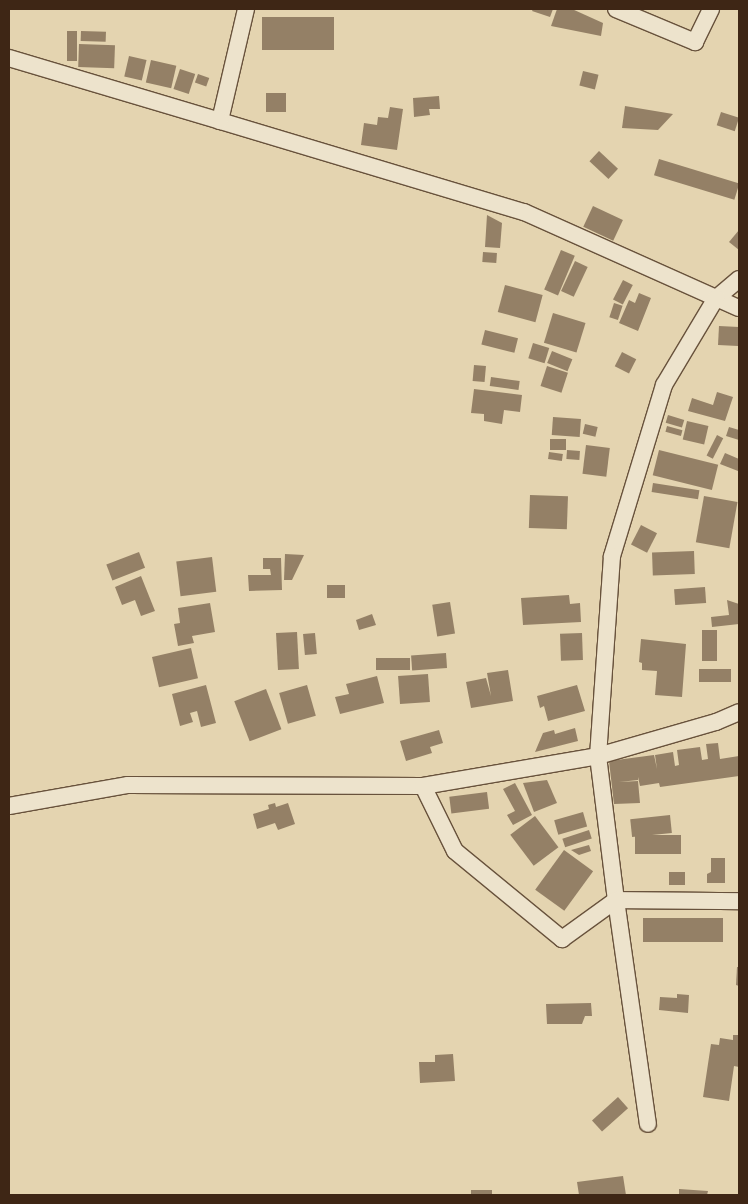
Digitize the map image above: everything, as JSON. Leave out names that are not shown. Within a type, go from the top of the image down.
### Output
[{"type":"street","points":[[220,121],[246,9]]},
{"type":"street","points":[[616,9],[695,42],[711,9]]},
{"type":"street","points":[[9,58],[524,212],[739,308]]},
{"type":"street","points":[[648,1124],[616,900],[598,756],[612,556],[664,385],[716,298],[739,279]]},
{"type":"street","points":[[9,806],[128,785],[423,786],[598,756],[716,722],[739,712]]},
{"type":"street","points":[[423,786],[455,851],[562,939],[616,900],[739,901]]},
{"type":"building","points":[[533,9],[553,9],[550,17],[532,11]]},
{"type":"building","points":[[557,9],[572,9],[603,23],[601,36],[551,26]]},
{"type":"building","points":[[262,17],[334,17],[334,50],[262,50]]},
{"type":"building","points":[[67,31],[77,31],[77,61],[67,61]]},
{"type":"building","points":[[81,31],[106,32],[106,42],[81,41]]},
{"type":"building","points":[[79,44],[115,45],[114,68],[78,67]]},
{"type":"building","points":[[129,56],[147,60],[142,81],[124,76]]},
{"type":"building","points":[[151,60],[176,66],[171,88],[146,82]]},
{"type":"building","points":[[180,69],[195,74],[189,94],[174,89]]},
{"type":"building","points":[[583,71],[599,75],[595,89],[579,86]]},
{"type":"building","points":[[198,74],[209,78],[206,87],[195,82]]},
{"type":"building","points":[[266,93],[286,93],[286,112],[266,112]]},
{"type":"building","points":[[439,96],[440,109],[429,109],[430,115],[414,117],[413,98]]},
{"type":"building","points":[[625,106],[673,114],[658,130],[622,128]]},
{"type":"building","points":[[390,107],[403,109],[397,150],[361,145],[364,123],[377,125],[378,117],[388,118]]},
{"type":"building","points":[[721,112],[739,118],[735,131],[717,125]]},
{"type":"building","points":[[599,151],[618,169],[608,179],[589,161]]},
{"type":"building","points":[[659,159],[739,183],[734,200],[654,175]]},
{"type":"building","points":[[593,206],[623,220],[613,241],[583,227]]},
{"type":"building","points":[[487,215],[502,223],[500,248],[485,247]]},
{"type":"building","points":[[739,230],[739,250],[729,242]]},
{"type":"building","points":[[561,250],[575,256],[558,295],[544,290]]},
{"type":"building","points":[[483,252],[497,253],[496,263],[482,262]]},
{"type":"building","points":[[575,261],[588,267],[574,297],[561,291]]},
{"type":"building","points":[[623,280],[633,285],[623,305],[613,300]]},
{"type":"building","points":[[505,285],[543,295],[535,322],[498,312]]},
{"type":"building","points":[[639,293],[651,298],[638,331],[619,323],[629,300],[635,303]]},
{"type":"building","points":[[614,303],[623,306],[618,320],[609,317]]},
{"type":"building","points":[[553,313],[586,323],[576,353],[544,343]]},
{"type":"building","points":[[719,326],[739,327],[738,346],[718,345]]},
{"type":"building","points":[[485,330],[518,338],[514,353],[481,345]]},
{"type":"building","points":[[533,343],[549,348],[545,363],[528,358]]},
{"type":"building","points":[[552,351],[572,359],[568,371],[547,363]]},
{"type":"building","points":[[622,352],[636,359],[629,374],[615,366]]},
{"type":"building","points":[[474,365],[486,366],[485,382],[473,381]]},
{"type":"building","points":[[547,366],[568,373],[561,393],[541,386]]},
{"type":"building","points":[[491,377],[520,381],[518,390],[490,386]]},
{"type":"building","points":[[474,389],[522,395],[520,412],[504,410],[502,424],[484,421],[484,414],[471,413]]},
{"type":"building","points":[[717,392],[733,397],[725,421],[688,411],[692,398],[713,405]]},
{"type":"building","points":[[668,415],[684,420],[682,428],[666,423]]},
{"type":"building","points":[[553,417],[581,419],[580,437],[552,435]]},
{"type":"building","points":[[687,421],[708,426],[704,444],[683,440]]},
{"type":"building","points":[[585,424],[598,427],[595,437],[583,434]]},
{"type":"building","points":[[667,426],[682,430],[681,436],[665,432]]},
{"type":"building","points":[[729,427],[739,430],[739,440],[726,436]]},
{"type":"building","points":[[717,435],[723,438],[713,459],[707,455]]},
{"type":"building","points":[[550,439],[566,439],[566,450],[550,450]]},
{"type":"building","points":[[586,445],[610,448],[606,477],[582,474]]},
{"type":"building","points":[[567,450],[580,451],[579,460],[566,459]]},
{"type":"building","points":[[659,450],[718,465],[712,490],[653,475]]},
{"type":"building","points":[[549,452],[563,454],[562,461],[548,459]]},
{"type":"building","points":[[725,453],[739,459],[738,471],[720,464]]},
{"type":"building","points":[[653,483],[699,490],[698,499],[652,492]]},
{"type":"building","points":[[530,495],[568,496],[567,529],[529,528]]},
{"type":"building","points":[[704,496],[737,502],[729,548],[696,542]]},
{"type":"building","points":[[641,525],[657,533],[647,553],[631,545]]},
{"type":"building","points":[[694,551],[695,574],[653,575],[652,552]]},
{"type":"building","points":[[139,552],[145,568],[112,580],[106,565]]},
{"type":"building","points":[[285,554],[304,555],[292,580],[284,580]]},
{"type":"building","points":[[212,557],[216,592],[181,596],[176,561]]},
{"type":"building","points":[[263,558],[281,558],[282,590],[249,591],[248,575],[271,575],[270,569],[263,569]]},
{"type":"building","points":[[141,576],[155,611],[141,616],[135,600],[122,605],[115,587]]},
{"type":"building","points":[[327,585],[345,585],[345,598],[327,598]]},
{"type":"building","points":[[705,587],[706,603],[675,605],[674,589]]},
{"type":"building","points":[[569,595],[570,604],[580,603],[581,622],[523,625],[521,598]]},
{"type":"building","points":[[727,600],[739,604],[739,624],[712,627],[711,617],[729,615]]},
{"type":"building","points":[[450,602],[455,634],[437,636],[432,605]]},
{"type":"building","points":[[210,603],[215,632],[192,636],[194,643],[178,646],[174,624],[180,623],[178,608]]},
{"type":"building","points":[[372,614],[376,625],[359,630],[356,620]]},
{"type":"building","points":[[702,630],[717,630],[717,661],[702,661]]},
{"type":"building","points":[[297,632],[299,669],[278,670],[276,633]]},
{"type":"building","points":[[315,633],[317,654],[305,655],[303,634]]},
{"type":"building","points":[[582,633],[583,660],[561,661],[560,634]]},
{"type":"building","points":[[641,639],[686,644],[682,697],[655,695],[657,671],[642,670],[642,663],[639,662]]},
{"type":"building","points":[[191,648],[198,678],[159,687],[152,657]]},
{"type":"building","points":[[446,653],[447,668],[412,670],[411,655]]},
{"type":"building","points":[[376,658],[410,658],[410,670],[376,670]]},
{"type":"building","points":[[699,669],[731,669],[731,682],[699,682]]},
{"type":"building","points":[[508,670],[513,701],[471,708],[466,682],[486,678],[491,696],[487,673]]},
{"type":"building","points":[[428,674],[430,702],[400,704],[398,676]]},
{"type":"building","points":[[377,676],[384,703],[340,714],[335,697],[349,694],[346,684]]},
{"type":"building","points":[[206,685],[216,723],[201,727],[197,711],[190,713],[193,722],[180,726],[172,694]]},
{"type":"building","points":[[307,685],[316,716],[288,724],[279,693]]},
{"type":"building","points":[[577,685],[585,711],[548,721],[544,706],[540,708],[537,696]]},
{"type":"building","points":[[266,689],[281,729],[250,741],[234,701]]},
{"type":"building","points":[[575,728],[578,741],[535,752],[543,733],[554,730],[555,734]]},
{"type":"building","points":[[439,730],[443,743],[430,747],[432,753],[406,761],[400,741]]},
{"type":"building","points":[[718,743],[720,759],[739,756],[739,776],[660,787],[659,783],[640,786],[638,777],[638,780],[619,782],[638,781],[640,803],[614,804],[609,761],[654,755],[657,769],[655,755],[673,752],[675,766],[679,765],[677,750],[700,747],[702,760],[708,759],[706,744]]},
{"type":"building","points":[[547,780],[557,803],[534,812],[523,783]]},
{"type":"building","points":[[515,783],[532,815],[513,825],[507,815],[515,811],[503,789]]},
{"type":"building","points":[[487,792],[489,809],[451,814],[449,797]]},
{"type":"building","points":[[275,803],[276,807],[288,803],[295,824],[278,830],[275,823],[257,829],[253,814],[269,809],[268,805]]},
{"type":"building","points":[[583,812],[587,826],[558,835],[554,820]]},
{"type":"building","points":[[670,815],[672,833],[632,837],[630,819]]},
{"type":"building","points":[[535,816],[558,847],[534,866],[510,835]]},
{"type":"building","points":[[589,830],[592,839],[565,847],[562,839]]},
{"type":"building","points":[[635,835],[681,835],[681,854],[635,854]]},
{"type":"building","points":[[589,845],[591,851],[579,855],[571,850]]},
{"type":"building","points":[[564,850],[593,871],[564,911],[535,890]]},
{"type":"building","points":[[711,858],[725,858],[725,883],[707,883],[707,874],[711,872]]},
{"type":"building","points":[[669,872],[685,872],[685,885],[669,885]]},
{"type":"building","points":[[643,918],[723,918],[723,942],[643,942]]},
{"type":"building","points":[[737,967],[739,967],[739,986],[736,985]]},
{"type":"building","points":[[677,994],[689,995],[688,1013],[659,1010],[660,997],[677,998]]},
{"type":"building","points":[[591,1003],[592,1016],[585,1016],[582,1024],[547,1024],[546,1004]]},
{"type":"building","points":[[733,1035],[739,1035],[739,1067],[734,1066],[729,1101],[703,1097],[711,1044],[719,1045],[720,1038],[733,1040]]},
{"type":"building","points":[[453,1054],[455,1081],[420,1083],[419,1062],[435,1062],[435,1055]]},
{"type":"building","points":[[618,1097],[628,1108],[602,1132],[592,1120]]},
{"type":"building","points":[[623,1176],[626,1195],[579,1195],[577,1182]]},
{"type":"building","points":[[679,1189],[708,1191],[707,1195],[679,1195]]},
{"type":"building","points":[[471,1190],[492,1190],[492,1195],[471,1195]]}]
